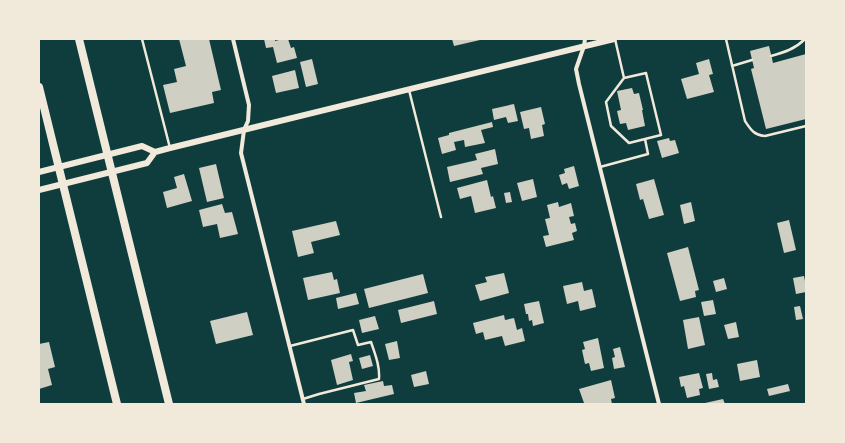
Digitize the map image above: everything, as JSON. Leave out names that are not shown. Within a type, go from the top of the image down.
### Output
[{"type":"highway","points":[[79,39],[169,404]]},
{"type":"highway","points":[[39,87],[117,404]]},
{"type":"street","points":[[233,39],[249,105],[248,121],[244,130],[241,153],[303,402]]},
{"type":"street","points":[[586,39],[576,69],[659,404]]},
{"type":"street","points":[[39,190],[147,163],[155,152],[170,148],[614,39]]},
{"type":"street","points":[[39,172],[142,146],[155,152]]},
{"type":"lane","points":[[142,39],[170,148]]},
{"type":"lane","points":[[614,39],[624,78]]},
{"type":"lane","points":[[726,39],[745,121],[751,131],[760,136],[765,136],[806,126]]},
{"type":"lane","points":[[771,56],[791,50],[805,39]]},
{"type":"lane","points":[[732,66],[752,60]]},
{"type":"lane","points":[[646,73],[661,135],[629,143],[611,126],[606,102],[624,78],[646,73]]},
{"type":"lane","points":[[409,89],[441,217]]},
{"type":"lane","points":[[600,168],[648,154],[645,139]]},
{"type":"lane","points":[[289,346],[353,330],[358,345],[371,342],[380,371],[379,378],[319,394],[303,402]]},
{"type":"building","points":[[179,39],[209,39],[221,90],[212,92],[214,103],[170,113],[163,85],[177,82],[174,69],[186,66]]},
{"type":"building","points":[[264,39],[275,39],[275,41],[288,39],[291,48],[294,47],[297,58],[277,63],[273,47],[266,48]]},
{"type":"building","points":[[452,39],[480,39],[480,40],[454,46]]},
{"type":"building","points":[[769,46],[773,63],[806,54],[806,119],[766,129],[751,69],[754,68],[750,51]]},
{"type":"building","points":[[312,59],[318,84],[306,87],[300,62]]},
{"type":"building","points":[[709,59],[713,74],[709,75],[714,92],[687,99],[681,79],[699,74],[696,63]]},
{"type":"building","points":[[295,70],[299,88],[276,93],[272,76]]},
{"type":"building","points":[[632,88],[634,94],[639,93],[645,126],[628,130],[626,123],[620,124],[617,111],[621,110],[617,91]]},
{"type":"building","points":[[514,104],[518,121],[508,123],[506,117],[494,120],[492,109]]},
{"type":"building","points":[[541,107],[545,124],[542,125],[544,136],[531,139],[529,128],[524,129],[520,112]]},
{"type":"building","points":[[492,122],[493,127],[481,130],[485,143],[465,147],[464,140],[454,142],[456,150],[442,154],[438,138],[449,135],[449,133]]},
{"type":"building","points":[[669,138],[670,141],[675,140],[679,153],[662,158],[657,141]]},
{"type":"building","points":[[495,149],[498,164],[481,168],[483,174],[450,182],[447,167],[477,160],[475,154]]},
{"type":"building","points":[[216,164],[224,198],[207,202],[199,168]]},
{"type":"building","points":[[574,166],[579,186],[569,189],[567,183],[562,185],[559,175],[565,173],[564,169]]},
{"type":"building","points":[[184,174],[192,201],[167,208],[163,192],[177,188],[174,177]]},
{"type":"building","points":[[533,179],[537,197],[522,201],[517,183]]},
{"type":"building","points":[[654,179],[664,215],[649,219],[643,199],[640,200],[636,184]]},
{"type":"building","points":[[487,180],[491,197],[493,196],[496,208],[475,213],[471,196],[460,199],[457,188]]},
{"type":"building","points":[[510,192],[512,202],[506,203],[504,193]]},
{"type":"building","points":[[558,202],[559,207],[571,203],[574,216],[569,217],[571,224],[575,223],[577,231],[572,233],[574,240],[546,247],[543,236],[549,235],[545,219],[550,218],[547,205]]},
{"type":"building","points":[[691,202],[695,221],[684,224],[680,205]]},
{"type":"building","points":[[222,204],[225,213],[232,212],[238,234],[220,238],[217,224],[203,227],[199,210]]},
{"type":"building","points":[[789,220],[796,250],[784,253],[777,223]]},
{"type":"building","points":[[336,221],[340,235],[311,242],[314,253],[298,257],[292,231]]},
{"type":"building","points":[[688,247],[699,290],[695,291],[696,297],[680,301],[667,253]]},
{"type":"building","points":[[332,272],[334,280],[337,279],[340,293],[308,300],[303,278]]},
{"type":"building","points":[[504,273],[509,293],[480,301],[475,285],[487,282],[485,277]]},
{"type":"building","points":[[423,274],[428,293],[369,308],[364,289]]},
{"type":"building","points":[[804,276],[806,292],[796,294],[793,278]]},
{"type":"building","points":[[724,278],[727,289],[716,292],[713,281]]},
{"type":"building","points":[[582,282],[584,291],[592,289],[596,307],[580,311],[578,301],[567,304],[563,286]]},
{"type":"building","points":[[356,293],[359,304],[338,309],[336,298]]},
{"type":"building","points":[[713,300],[716,314],[704,316],[701,302]]},
{"type":"building","points":[[434,301],[437,314],[401,323],[398,310]]},
{"type":"building","points":[[539,301],[544,323],[533,326],[532,320],[529,321],[528,314],[526,314],[524,304]]},
{"type":"building","points":[[800,306],[803,319],[796,320],[794,307]]},
{"type":"building","points":[[247,312],[253,335],[216,344],[210,321]]},
{"type":"building","points":[[504,315],[505,320],[514,318],[517,330],[522,328],[525,341],[505,346],[502,336],[485,340],[483,332],[476,334],[473,323]]},
{"type":"building","points":[[375,316],[379,329],[362,333],[359,320]]},
{"type":"building","points":[[699,317],[705,345],[688,349],[683,320]]},
{"type":"building","points":[[736,322],[739,337],[728,339],[724,325]]},
{"type":"building","points":[[598,338],[604,368],[591,371],[589,363],[585,364],[582,350],[585,349],[583,342]]},
{"type":"building","points":[[397,341],[400,358],[389,360],[385,344]]},
{"type":"building","points":[[49,342],[55,367],[48,369],[52,385],[39,389],[39,344]]},
{"type":"building","points":[[620,347],[625,367],[614,369],[612,358],[615,357],[613,349]]},
{"type":"building","points":[[351,354],[353,361],[349,362],[353,380],[337,385],[331,360]]},
{"type":"building","points":[[370,355],[373,366],[362,369],[359,358]]},
{"type":"building","points":[[757,360],[760,377],[740,381],[737,364]]},
{"type":"building","points":[[426,371],[429,384],[414,387],[411,375]]},
{"type":"building","points":[[699,373],[703,388],[699,389],[700,395],[687,398],[684,386],[681,387],[679,377]]},
{"type":"building","points":[[712,373],[713,380],[717,379],[719,387],[709,389],[706,374]]},
{"type":"building","points":[[611,380],[615,398],[611,399],[612,404],[584,403],[579,389]]},
{"type":"building","points":[[383,381],[384,386],[392,385],[394,394],[356,403],[354,393],[366,391],[364,385]]},
{"type":"building","points":[[788,384],[790,391],[769,396],[767,389]]},
{"type":"building","points":[[723,399],[725,404],[705,403]]}]
